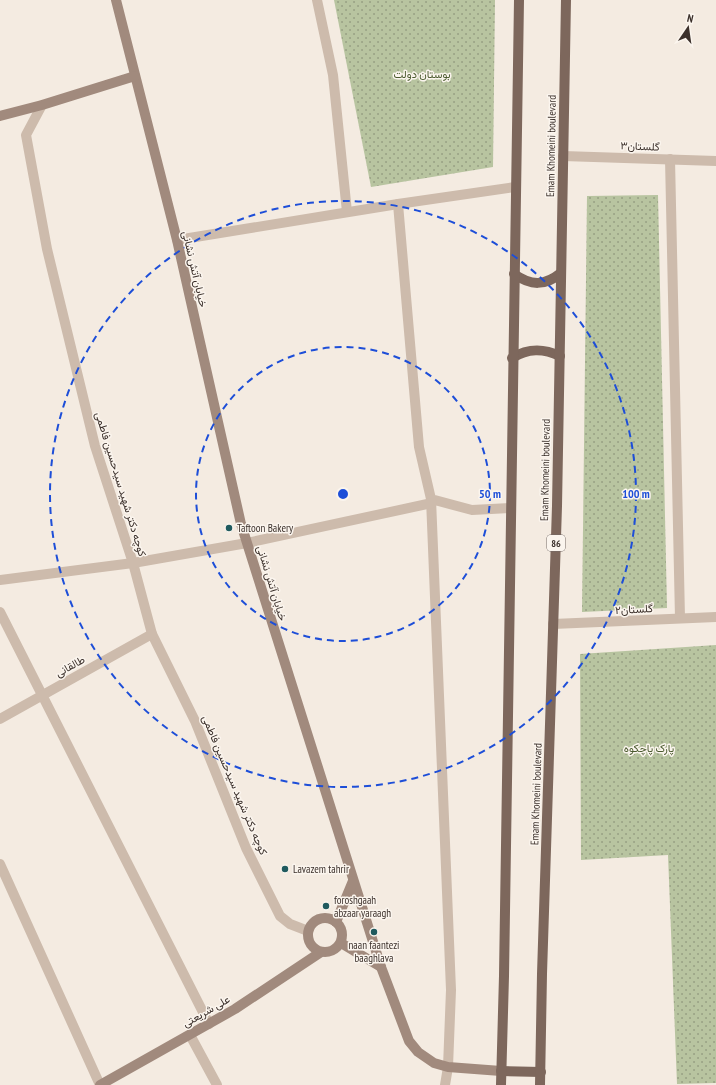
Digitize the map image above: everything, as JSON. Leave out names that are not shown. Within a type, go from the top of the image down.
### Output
[{"type":"main road","points":[[500,1085],[504,960],[512,358],[519,0]]},
{"type":"main road","name":"Emam Khomeini boulevard","points":[[540,1085],[560,356],[566,0]]},
{"type":"main road","points":[[514,274],[522,280],[531,283],[540,283],[555,278],[561,273]]},
{"type":"main road","points":[[512,358],[520,353],[536,350],[545,350],[560,356]]},
{"type":"main road","points":[[501,1071],[541,1072]]},
{"type":"street","name":"خیابان آتش نشانی","points":[[116,0],[177,240],[241,524],[381,967],[409,1041],[418,1052],[434,1063],[448,1068],[501,1071]]},
{"type":"street","points":[[317,0],[333,75],[347,212]]},
{"type":"street","points":[[0,116],[42,105],[135,76]]},
{"type":"street","name":"کوچه دکتر شهید سیدحسین فاطمی","points":[[42,105],[26,135],[47,248],[95,446],[133,564],[152,634],[195,721],[246,848],[280,916],[290,924],[308,931]]},
{"type":"street","name":"گلستان۳","points":[[563,156],[716,161]]},
{"type":"street","points":[[670,159],[680,618]]},
{"type":"street","points":[[177,240],[516,186]]},
{"type":"street","points":[[398,204],[419,447],[432,501],[451,990],[448,1068],[445,1085]]},
{"type":"street","points":[[0,580],[133,564],[247,543],[432,501],[472,510],[510,508]]},
{"type":"street","points":[[0,612],[210,1024]]},
{"type":"street","name":"گلستان۲","points":[[553,624],[716,617]]},
{"type":"street","name":"طالقانی","points":[[0,719],[152,634]]},
{"type":"street","points":[[0,864],[100,1085]]},
{"type":"street","points":[[336,922],[353,881]]},
{"type":"street","points":[[319,919],[331,919],[336,922],[342,932],[341,942],[332,951],[321,952],[316,950],[309,942],[308,931],[310,926],[319,919]]},
{"type":"street","points":[[341,942],[381,967]]},
{"type":"street","name":"علی شریعتی","points":[[100,1085],[235,1009],[321,952]]},
{"type":"street","points":[[190,1035],[217,1085]]},
{"type":"green space","name":"بوستان دولت","points":[[334,0],[495,0],[493,167],[371,187]]},
{"type":"green space","points":[[658,195],[667,608],[582,612],[587,196]]},
{"type":"green space","name":"پارک پاچکوه","points":[[716,645],[716,1083],[677,1084],[668,855],[581,860],[580,654]]},
{"type":"place","name":"Taftoon Bakery","points":[[229,528]]},
{"type":"place","name":"Lavazem tahrir","points":[[285,869]]},
{"type":"place","name":"foroshgaah abzaar yaraagh","points":[[326,906]]},
{"type":"place","name":"naan faantezi baaghlava","points":[[374,932]]}]
